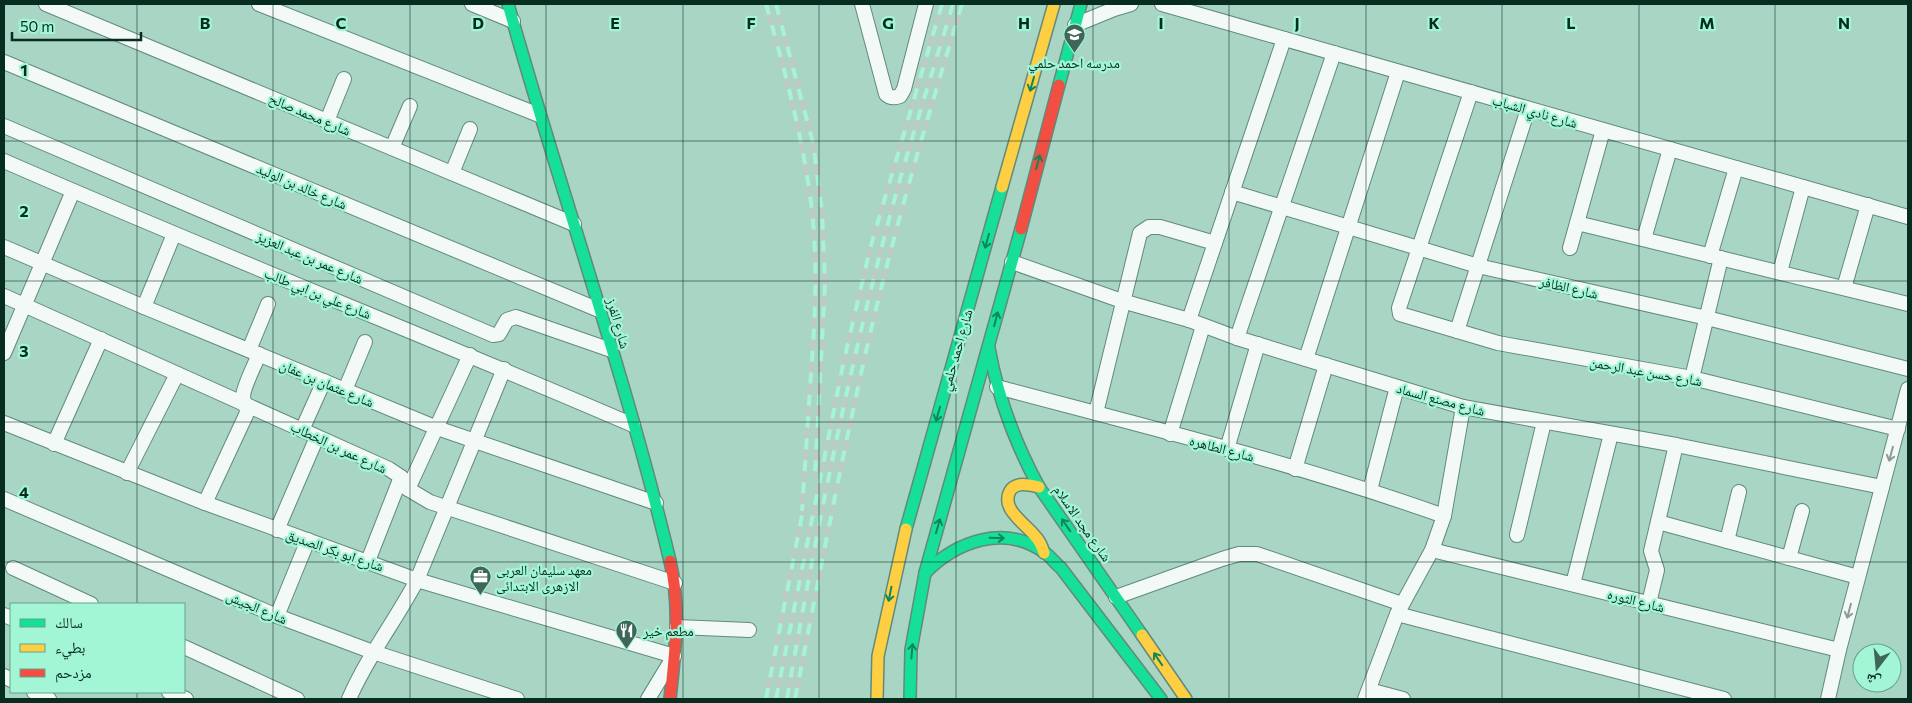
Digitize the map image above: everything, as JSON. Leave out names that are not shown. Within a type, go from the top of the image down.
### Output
[{"type":"street","name":"شارع محمد صالح","points":[[46,4],[574,224]]},
{"type":"street","points":[[259,4],[539,115]]},
{"type":"street","points":[[472,4],[513,21]]},
{"type":"street","name":"شارع الفرز","points":[[508,4],[539,115],[574,224],[656,504],[675,582],[677,627],[670,699]]},
{"type":"street","points":[[862,4],[886,94],[894,98],[900,96],[902,92],[926,4]]},
{"type":"street","name":"شارع احمد حلمي","points":[[877,699],[878,656],[901,547],[1054,4]]},
{"type":"street","points":[[910,699],[911,650],[925,573],[989,348],[1081,4]]},
{"type":"street","points":[[1075,25],[1114,8],[1131,4]]},
{"type":"street","name":"شارع نادي الشباب","points":[[1162,4],[1908,217]]},
{"type":"street","points":[[1189,320],[1284,39]]},
{"type":"street","points":[[1237,338],[1334,53]]},
{"type":"street","name":"شارع خالد بن الوليد","points":[[4,62],[599,310]]},
{"type":"street","points":[[1306,358],[1398,72]]},
{"type":"street","points":[[327,121],[344,79]]},
{"type":"street","points":[[1418,249],[1470,92]]},
{"type":"street","points":[[392,148],[410,106]]},
{"type":"street","points":[[1457,331],[1528,109]]},
{"type":"street","name":"شارع عمر بن عبد العزيز","points":[[4,126],[493,335],[500,334],[507,320],[516,317],[611,350]]},
{"type":"street","points":[[452,173],[470,129]]},
{"type":"street","points":[[1570,248],[1603,130]]},
{"type":"street","points":[[1644,239],[1670,149]]},
{"type":"street","name":"شارع علي بن ابي طالب","points":[[4,161],[174,234],[504,369],[633,425]]},
{"type":"street","points":[[1692,378],[1736,168]]},
{"type":"street","points":[[1780,272],[1804,187]]},
{"type":"street","points":[[4,353],[73,191]]},
{"type":"street","name":"شارع الظافر","points":[[1232,192],[1478,266],[1706,318],[1908,369]]},
{"type":"street","points":[[1844,288],[1868,205]]},
{"type":"street","points":[[1577,222],[1908,304]]},
{"type":"street","points":[[1096,413],[1140,233],[1144,229],[1160,226],[1215,243]]},
{"type":"street","points":[[144,308],[174,234]]},
{"type":"street","name":"شارع عثمان بن عفان","points":[[4,247],[144,308],[437,428],[656,504]]},
{"type":"street","name":"شارع حسن عبد الرحمن","points":[[1418,249],[1399,308],[1399,312],[1402,315],[1498,343],[1692,378],[1898,429]]},
{"type":"street","name":"شارع مصنع السماد","points":[[1012,262],[1122,301],[1189,320],[1237,338],[1463,407],[1676,444],[1882,487]]},
{"type":"street","name":"شارع عمر بن الخطاب","points":[[4,296],[389,469],[404,483],[430,502],[675,582]]},
{"type":"street","points":[[205,503],[248,411],[244,401],[244,393],[268,304]]},
{"type":"street","points":[[1170,434],[1203,326]]},
{"type":"street","points":[[54,444],[101,339]]},
{"type":"street","points":[[345,390],[364,342]]},
{"type":"street","points":[[1227,449],[1258,344]]},
{"type":"street","name":"شارع مجد الاسلام","points":[[989,348],[997,387],[1010,429],[1039,487],[1186,699]]},
{"type":"street","points":[[368,561],[404,483],[437,428],[470,356]]},
{"type":"street","points":[[1295,469],[1326,364]]},
{"type":"street","points":[[349,699],[373,652],[402,609],[417,580],[504,369]]},
{"type":"street","points":[[127,473],[177,374]]},
{"type":"street","points":[[302,430],[324,381]]},
{"type":"street","name":"شارع الطاهره","points":[[997,387],[1370,490],[1444,516]]},
{"type":"street","points":[[1370,490],[1397,387]]},
{"type":"street","points":[[1828,699],[1839,650],[1908,390]]},
{"type":"street","points":[[1403,699],[1367,694],[1399,609],[1432,550],[1444,516],[1463,407]]},
{"type":"street","points":[[1517,534],[1544,422]]},
{"type":"street","name":"شارع ابو بكر الصديق","points":[[4,423],[205,503],[417,580],[674,656]]},
{"type":"street","points":[[1573,584],[1612,434]]},
{"type":"street","points":[[277,530],[318,437]]},
{"type":"street","points":[[1649,603],[1657,570],[1651,551],[1676,444]]},
{"type":"street","points":[[1039,487],[1024,484],[1014,486],[1008,494],[1007,504],[1012,512],[1039,538],[1044,553]]},
{"type":"street","points":[[1727,541],[1739,492]]},
{"type":"street","name":"شارع الجيش","points":[[4,500],[277,616],[482,694],[517,699]]},
{"type":"street","points":[[1789,558],[1802,511]]},
{"type":"street","points":[[1658,522],[1858,577]]},
{"type":"street","points":[[925,573],[946,553],[973,540],[988,538],[1010,539],[1031,545],[1044,553],[1061,568],[1161,699]]},
{"type":"street","points":[[277,616],[308,540]]},
{"type":"street","name":"شارع الثوره","points":[[1432,550],[1839,650]]},
{"type":"street","points":[[1116,597],[1222,559],[1239,554],[1257,554],[1399,609],[1724,699]]},
{"type":"street","points":[[14,568],[89,603]]},
{"type":"street","points":[[677,627],[749,630]]},
{"type":"street","points":[[185,647],[297,699]]},
{"type":"street","points":[[648,699],[674,656]]},
{"type":"street","points":[[36,693],[49,699]]},
{"type":"street","points":[[172,693],[186,699]]},
{"type":"railway","points":[[766,4],[799,133],[809,185],[814,231],[815,313],[802,511]]},
{"type":"railway","points":[[776,4],[813,143],[822,212],[825,283],[815,475]]},
{"type":"railway","points":[[776,699],[844,360],[870,249],[942,4]]},
{"type":"railway","points":[[787,699],[829,476],[866,309],[897,191],[953,4]]},
{"type":"railway","points":[[795,699],[845,448],[874,319],[909,183],[962,4]]},
{"type":"railway","points":[[766,699],[804,505]]},
{"type":"traffic: fast","points":[[508,4],[613,351],[670,561]]},
{"type":"traffic: fast","points":[[1059,85],[1081,4]]},
{"type":"traffic: fast","points":[[906,529],[1002,187]]},
{"type":"traffic: fast","points":[[910,699],[911,650],[925,573],[1021,229]]},
{"type":"traffic: fast","points":[[989,348],[997,385],[1008,420],[1022,454],[1039,487],[1142,635]]},
{"type":"traffic: fast","points":[[925,573],[951,552],[982,540],[997,538],[1013,539],[1029,544],[1046,554],[1061,568],[1161,699]]},
{"type":"traffic: slow","points":[[1002,187],[1054,4]]},
{"type":"traffic: slow","points":[[1039,487],[1023,484],[1016,486],[1010,491],[1008,504],[1015,516],[1038,540],[1044,553]]},
{"type":"traffic: slow","points":[[877,699],[878,656],[906,529]]},
{"type":"traffic: slow","points":[[1142,635],[1186,699]]},
{"type":"traffic: jam","points":[[1021,229],[1059,85]]},
{"type":"traffic: jam","points":[[670,561],[676,613],[670,699]]},
{"type":"place","name":"مدرسه احمد حلمي","points":[[1074,53]]},
{"type":"place","name":"معهد سليمان العربى الازهرى الابتدائى","points":[[480,596]]},
{"type":"place","name":"مطعم خير","points":[[627,649]]}]
